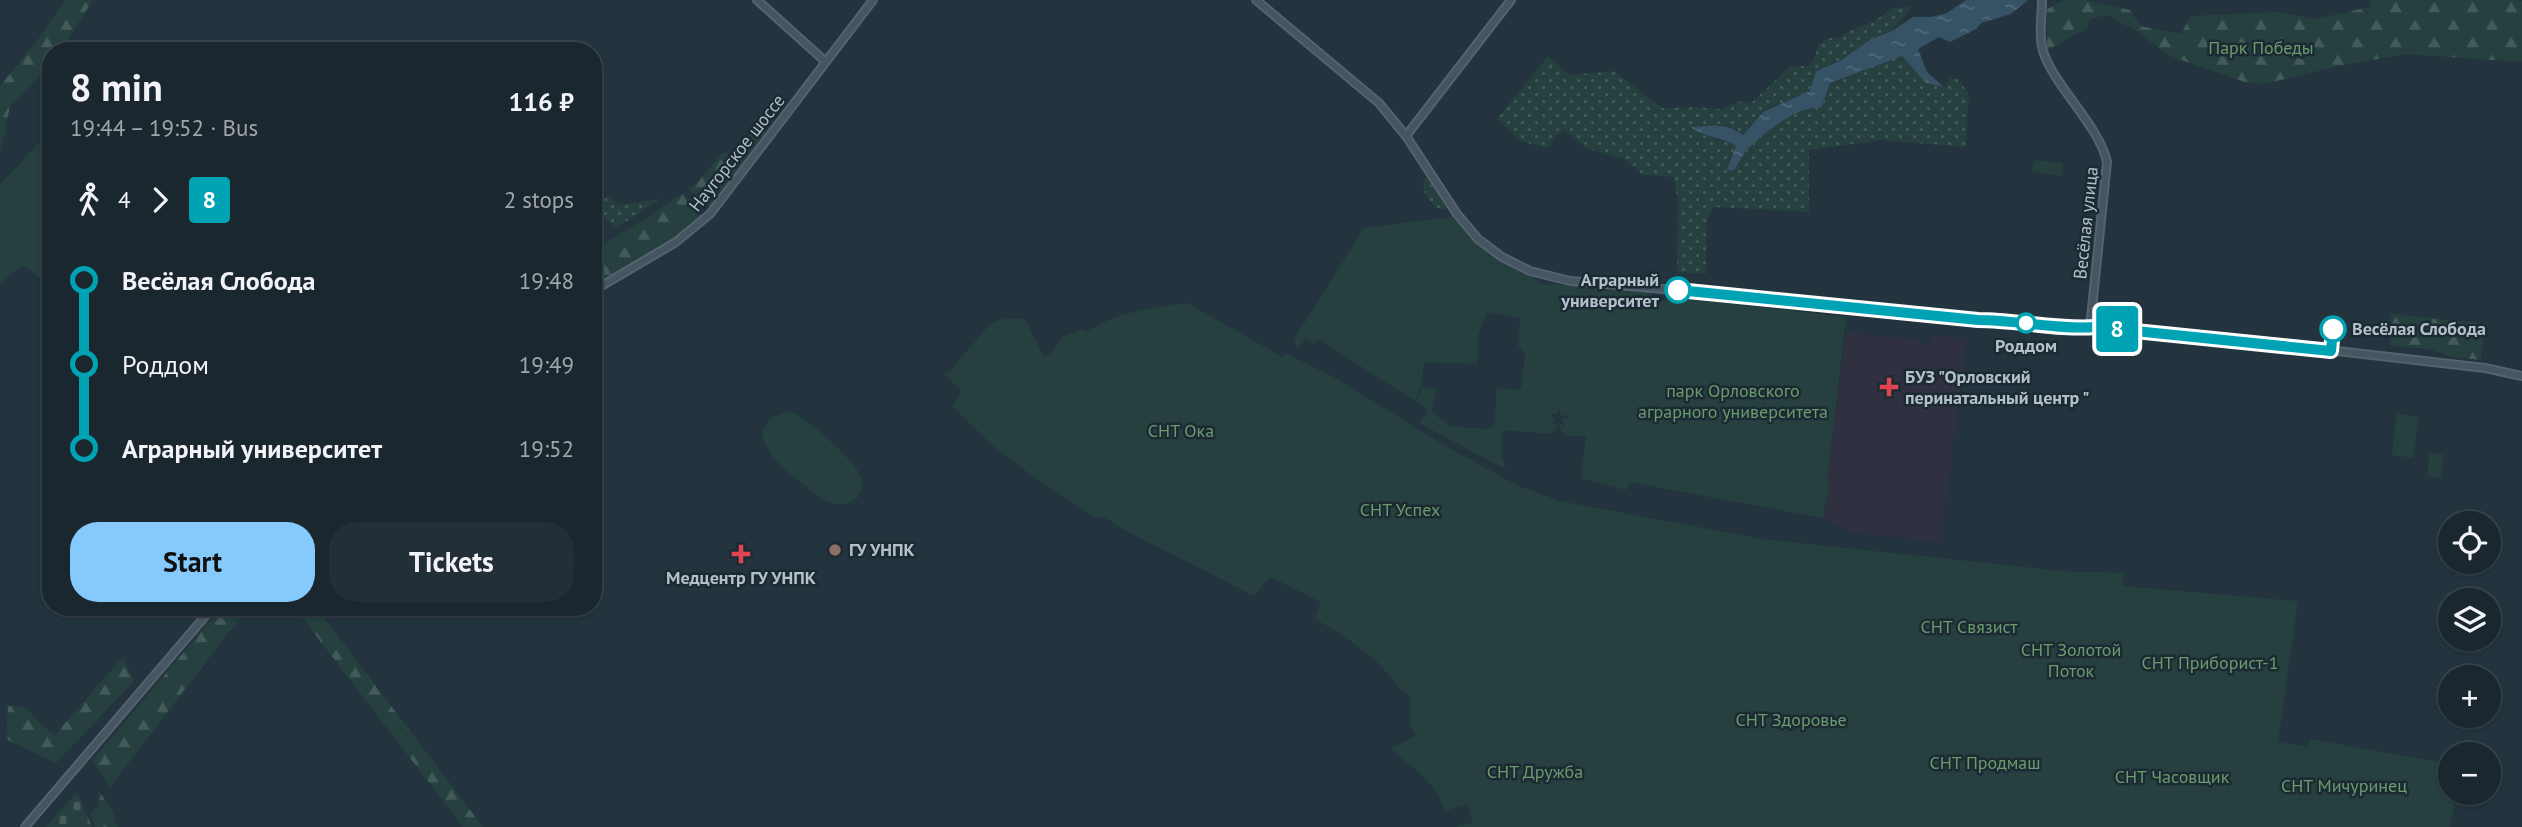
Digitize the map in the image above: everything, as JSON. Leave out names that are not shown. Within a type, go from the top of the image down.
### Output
[{"type":"main road","points":[[757,0],[825,62]]},
{"type":"main road","name":"Наугорское шоссе","points":[[602,286],[676,242],[710,215],[873,0]]},
{"type":"main road","points":[[1256,0],[1379,103],[1406,136],[1457,214],[1478,239],[1502,257],[1545,276],[1570,281],[1753,296],[1978,320],[2346,352],[2484,368],[2522,376]]},
{"type":"main road","points":[[1406,136],[1511,0]]},
{"type":"main road","name":"Весёлая улица","points":[[2042,0],[2044,55],[2094,135],[2107,162],[2090,328]]},
{"type":"main road","points":[[25,827],[205,616]]},
{"type":"shaded area","points":[[1846,332],[1920,340],[1921,344],[1929,344],[1931,335],[1967,338],[1941,542],[1850,532],[1824,519],[1830,487],[1827,482]]},
{"type":"green space","points":[[65,0],[93,0],[66,42],[42,42],[42,74],[10,106],[0,154],[0,86],[37,41]]},
{"type":"green space","name":"Парк Победы","points":[[2065,0],[2086,0],[2130,10],[2140,26],[2181,34],[2191,16],[2277,12],[2315,19],[2370,7],[2371,0],[2515,0],[2522,1],[2522,62],[2405,54],[2264,84],[2245,82],[2170,56],[2135,30],[2107,15],[2090,19],[2086,29],[2047,50],[2047,9]]},
{"type":"green space","points":[[1912,7],[1891,31],[1871,39],[1839,61],[1816,70],[1810,91],[1763,111],[1743,134],[1718,125],[1691,127],[1701,134],[1736,146],[1727,170],[1734,172],[1749,148],[1772,128],[1803,110],[1821,108],[1830,84],[1902,55],[1926,83],[1944,87],[1950,78],[1958,79],[1969,94],[1966,147],[1882,140],[1809,150],[1809,212],[1714,207],[1707,219],[1706,274],[1677,272],[1678,204],[1674,177],[1642,175],[1624,159],[1586,148],[1563,129],[1547,148],[1519,141],[1497,119],[1548,56],[1570,75],[1614,71],[1662,108],[1720,109],[1742,101],[1750,104],[1791,66],[1807,66],[1814,60],[1818,45],[1828,38],[1838,38],[1873,22],[1892,8]]},
{"type":"green space","points":[[755,122],[767,130],[710,205],[706,205],[689,189],[724,152],[732,157],[756,127]]},
{"type":"green space","points":[[42,140],[42,280],[23,265],[0,283],[0,184]]},
{"type":"green space","points":[[2034,160],[2063,163],[2062,176],[2032,172]]},
{"type":"green space","points":[[1427,178],[1447,208],[1441,210],[1428,198],[1423,185]]},
{"type":"green space","points":[[683,193],[702,211],[687,229],[672,240],[602,280],[602,245]]},
{"type":"green space","points":[[608,195],[619,205],[661,199],[616,228],[602,215],[602,201]]},
{"type":"green space","name":"парк Орловского аграрного университета","points":[[1452,217],[1499,261],[1544,285],[1651,293],[1656,300],[1681,301],[1682,298],[1846,317],[1827,482],[1829,487],[1823,518],[1629,482],[1625,490],[1581,478],[1586,437],[1564,435],[1559,423],[1564,426],[1562,419],[1570,416],[1561,415],[1559,407],[1557,414],[1550,414],[1555,419],[1552,425],[1557,422],[1557,427],[1551,434],[1503,430],[1501,455],[1506,467],[1501,467],[1419,423],[1427,411],[1416,402],[1422,386],[1436,390],[1432,412],[1450,426],[1484,429],[1494,426],[1497,388],[1521,390],[1525,355],[1518,345],[1520,318],[1487,312],[1478,336],[1477,364],[1424,362],[1421,385],[1415,401],[1318,339],[1314,344],[1306,339],[1297,348],[1293,341],[1364,228]]},
{"type":"green space","points":[[1187,303],[1282,358],[1285,353],[1332,376],[1444,445],[1516,485],[1560,501],[1762,539],[2061,571],[2124,573],[2122,586],[2298,601],[2278,742],[2308,747],[2310,739],[2438,762],[2438,805],[2454,805],[2450,827],[1455,827],[1473,822],[1468,804],[1444,811],[1430,784],[1391,749],[1416,735],[1410,725],[1410,696],[1365,652],[1314,619],[1321,602],[1270,577],[1254,596],[1122,529],[1105,517],[1098,519],[1040,482],[992,445],[952,406],[962,392],[943,373],[949,372],[991,323],[1005,318],[1025,319],[1044,357],[1053,352],[1063,336],[1083,329],[1087,332],[1110,320],[1161,306]]},
{"type":"green space","points":[[2391,314],[2484,324],[2481,360],[2452,357],[2430,349],[2390,346]]},
{"type":"green space","points":[[791,412],[808,422],[830,441],[857,470],[862,486],[855,499],[841,504],[825,501],[790,473],[771,453],[763,432],[767,423],[778,415]]},
{"type":"green space","points":[[2397,414],[2419,417],[2413,458],[2392,455]]},
{"type":"green space","points":[[2429,453],[2444,455],[2441,478],[2427,476]]},
{"type":"green space","points":[[214,616],[241,616],[110,787],[92,761]]},
{"type":"green space","points":[[301,616],[323,616],[483,827],[463,827]]},
{"type":"green space","points":[[123,657],[134,681],[56,763],[6,739],[8,706],[25,707],[54,736]]},
{"type":"green space","points":[[99,791],[113,812],[117,827],[95,827],[91,814],[98,805]]},
{"type":"green space","points":[[77,792],[92,827],[46,827]]},
{"type":"water","points":[[1966,0],[2028,0],[2011,14],[1981,23],[1976,29],[1950,42],[1939,37],[1918,49],[1927,72],[1944,87],[1926,83],[1902,56],[1830,83],[1821,108],[1803,110],[1772,128],[1747,150],[1734,171],[1727,170],[1736,146],[1691,127],[1725,127],[1743,135],[1763,112],[1810,91],[1816,71],[1840,61],[1871,39],[1892,31],[1913,17],[1931,17],[1947,13]]},
{"type":"bus line","name":"8","points":[[1678,290],[2331,351],[2333,329]]},
{"type":"place","name":"Аграрный университет","points":[[1678,290]]},
{"type":"place","name":"Роддом","points":[[2026,323]]},
{"type":"place","name":"Весёлая Слобода","points":[[2333,329]]},
{"type":"place","name":"БУЗ \"Орловский перинатальный центр \"","points":[[1889,387]]},
{"type":"place","name":"ГУ УНПК","points":[[835,550]]},
{"type":"place","name":"Медцентр ГУ УНПК","points":[[741,554]]},
{"type":"park label","name":"СНТ Ока","points":[[1181,431]]},
{"type":"park label","name":"СНТ Успех","points":[[1400,510]]},
{"type":"park label","name":"СНТ Связист","points":[[1969,627]]},
{"type":"park label","name":"СНТ Золотой Поток","points":[[2071,660]]},
{"type":"park label","name":"СНТ Приборист-1","points":[[2210,663]]},
{"type":"park label","name":"СНТ Здоровье","points":[[1791,720]]},
{"type":"park label","name":"СНТ Продмаш","points":[[1985,763]]},
{"type":"park label","name":"СНТ Дружба","points":[[1535,772]]},
{"type":"park label","name":"СНТ Часовщик","points":[[2172,777]]},
{"type":"park label","name":"СНТ Мичуринец","points":[[2344,786]]}]
